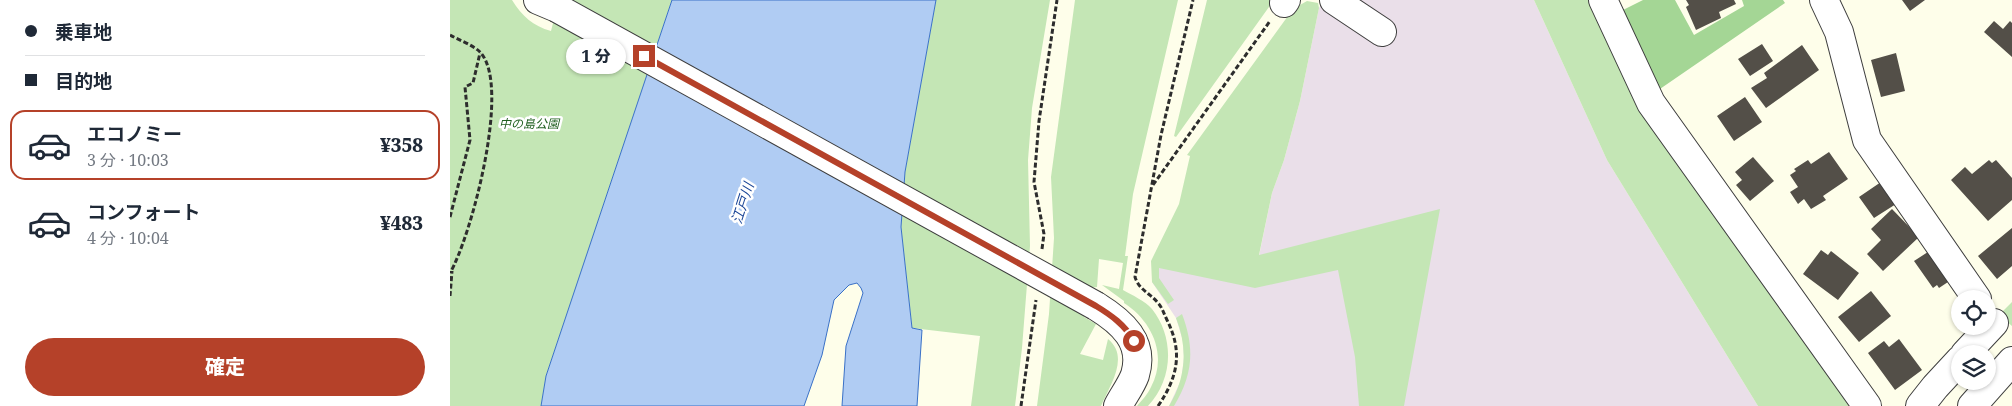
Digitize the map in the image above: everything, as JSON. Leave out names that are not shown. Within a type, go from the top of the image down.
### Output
[{"type":"street","points":[[1334,0],[1382,32]]},
{"type":"street","points":[[1604,0],[1651,103],[1867,406]]},
{"type":"street","points":[[1824,0],[1839,32],[1867,140],[1971,290]]},
{"type":"street","points":[[547,4],[1111,316],[1130,333],[1137,352],[1137,365],[1134,376],[1118,406]]},
{"type":"street","points":[[1976,345],[1998,327]]},
{"type":"street","points":[[1972,406],[2012,360]]},
{"type":"street","points":[[1920,406],[1951,370]]},
{"type":"path","points":[[1042,254],[1044,234],[1034,182],[1039,121],[1057,0]]},
{"type":"path","points":[[1158,406],[1169,390],[1175,370],[1177,349],[1172,330],[1158,302],[1138,285],[1136,277],[1161,134],[1193,0]]},
{"type":"path","points":[[1152,186],[1285,1]]},
{"type":"path","points":[[450,35],[480,52],[487,66],[492,85],[486,155],[473,212],[450,273]]},
{"type":"path","points":[[450,217],[470,140],[465,87],[473,83],[480,52]]},
{"type":"path","points":[[450,296],[452,269]]},
{"type":"path","points":[[1021,406],[1037,292]]},
{"type":"shaded area","points":[[1324,0],[1534,0],[1607,160],[1758,406],[1169,406],[1181,380],[1184,358],[1183,341],[1176,318],[1152,282],[1159,268],[1259,256],[1272,193],[1284,160],[1300,101],[1319,8]]},
{"type":"green space","name":"中の島公園","points":[[450,0],[512,0],[528,20],[551,31],[559,0],[672,0],[546,376],[541,406],[450,406]]},
{"type":"green space","points":[[936,0],[1050,0],[1032,108],[1028,160],[1030,246],[1022,348],[1015,406],[971,406],[980,336],[912,328],[901,227],[905,172]]},
{"type":"green space","points":[[1075,0],[1178,0],[1133,194],[1125,256],[1128,256],[1123,290],[1152,309],[1165,333],[1167,346],[1166,372],[1156,396],[1148,406],[1137,406],[1148,392],[1156,375],[1158,363],[1154,340],[1149,329],[1134,310],[1102,285],[1119,289],[1123,263],[1099,259],[1097,287],[1088,288],[1084,317],[1096,324],[1080,354],[1103,360],[1108,339],[1114,346],[1117,354],[1118,363],[1113,380],[1101,406],[1037,406],[1049,314],[1054,238],[1051,177]]},
{"type":"green space","points":[[1207,0],[1274,0],[1176,137],[1174,136]]},
{"type":"green space","points":[[1534,0],[1593,0],[1852,406],[1758,406],[1607,160]]},
{"type":"green space","points":[[1643,0],[1675,0],[1694,35],[1744,6],[1742,0],[1783,0],[1785,3],[1657,91],[1621,11]]},
{"type":"green space","points":[[1307,1],[1318,3],[1319,8],[1300,101],[1284,160],[1272,193],[1259,255],[1440,209],[1404,406],[1359,406],[1355,357],[1338,270],[1255,288],[1159,268],[1159,278],[1174,300],[1168,304],[1152,282],[1151,261],[1179,204],[1190,156],[1187,155],[1293,9]]},
{"type":"green space","points":[[2012,302],[2012,326],[1999,315]]},
{"type":"green space","points":[[1182,314],[1189,338],[1190,361],[1180,395],[1174,406],[1169,406],[1182,374],[1184,352],[1176,318]]},
{"type":"water","name":"江戸川","points":[[672,0],[936,0],[905,172],[901,227],[912,328],[922,330],[917,406],[842,406],[846,346],[863,293],[857,283],[849,285],[834,300],[822,355],[804,406],[541,406],[546,376]]},
{"type":"building","points":[[1686,0],[1734,0],[1736,4],[1719,12],[1721,18],[1696,30],[1686,7],[1689,5]]},
{"type":"building","points":[[1902,0],[1925,0],[1910,11]]},
{"type":"building","points":[[1994,21],[2003,29],[2010,21],[2012,23],[2012,57],[1984,32]]},
{"type":"building","points":[[1762,44],[1773,61],[1750,76],[1738,59]]},
{"type":"building","points":[[1802,45],[1819,70],[1766,108],[1751,88],[1767,78],[1764,73]]},
{"type":"building","points":[[1896,53],[1905,91],[1881,97],[1871,60]]},
{"type":"building","points":[[1745,97],[1762,122],[1734,141],[1717,116]]},
{"type":"building","points":[[1829,152],[1848,179],[1823,196],[1826,200],[1811,209],[1804,199],[1798,204],[1790,192],[1798,187],[1790,175],[1796,171],[1794,169],[1808,160],[1811,164]]},
{"type":"building","points":[[1753,157],[1774,181],[1750,201],[1736,185],[1742,180],[1735,172]]},
{"type":"building","points":[[1989,160],[1992,163],[1996,160],[2012,178],[2012,200],[1988,221],[1951,180],[1965,167],[1972,174]]},
{"type":"building","points":[[1881,182],[1896,204],[1874,218],[1859,197]]},
{"type":"building","points":[[1892,209],[1919,237],[1883,271],[1867,254],[1881,240],[1871,229]]},
{"type":"building","points":[[2012,228],[2012,266],[1997,279],[1978,256]]},
{"type":"building","points":[[1821,250],[1828,255],[1831,251],[1859,273],[1838,300],[1803,274]]},
{"type":"building","points":[[1931,250],[1951,280],[1939,288],[1937,285],[1933,288],[1914,261]]},
{"type":"building","points":[[1871,291],[1891,316],[1859,342],[1838,317]]},
{"type":"building","points":[[1899,339],[1922,370],[1895,390],[1868,353],[1884,341],[1889,347]]},
{"type":"route","points":[[644,56],[1096,306],[1118,321],[1130,333],[1134,341]]}]
